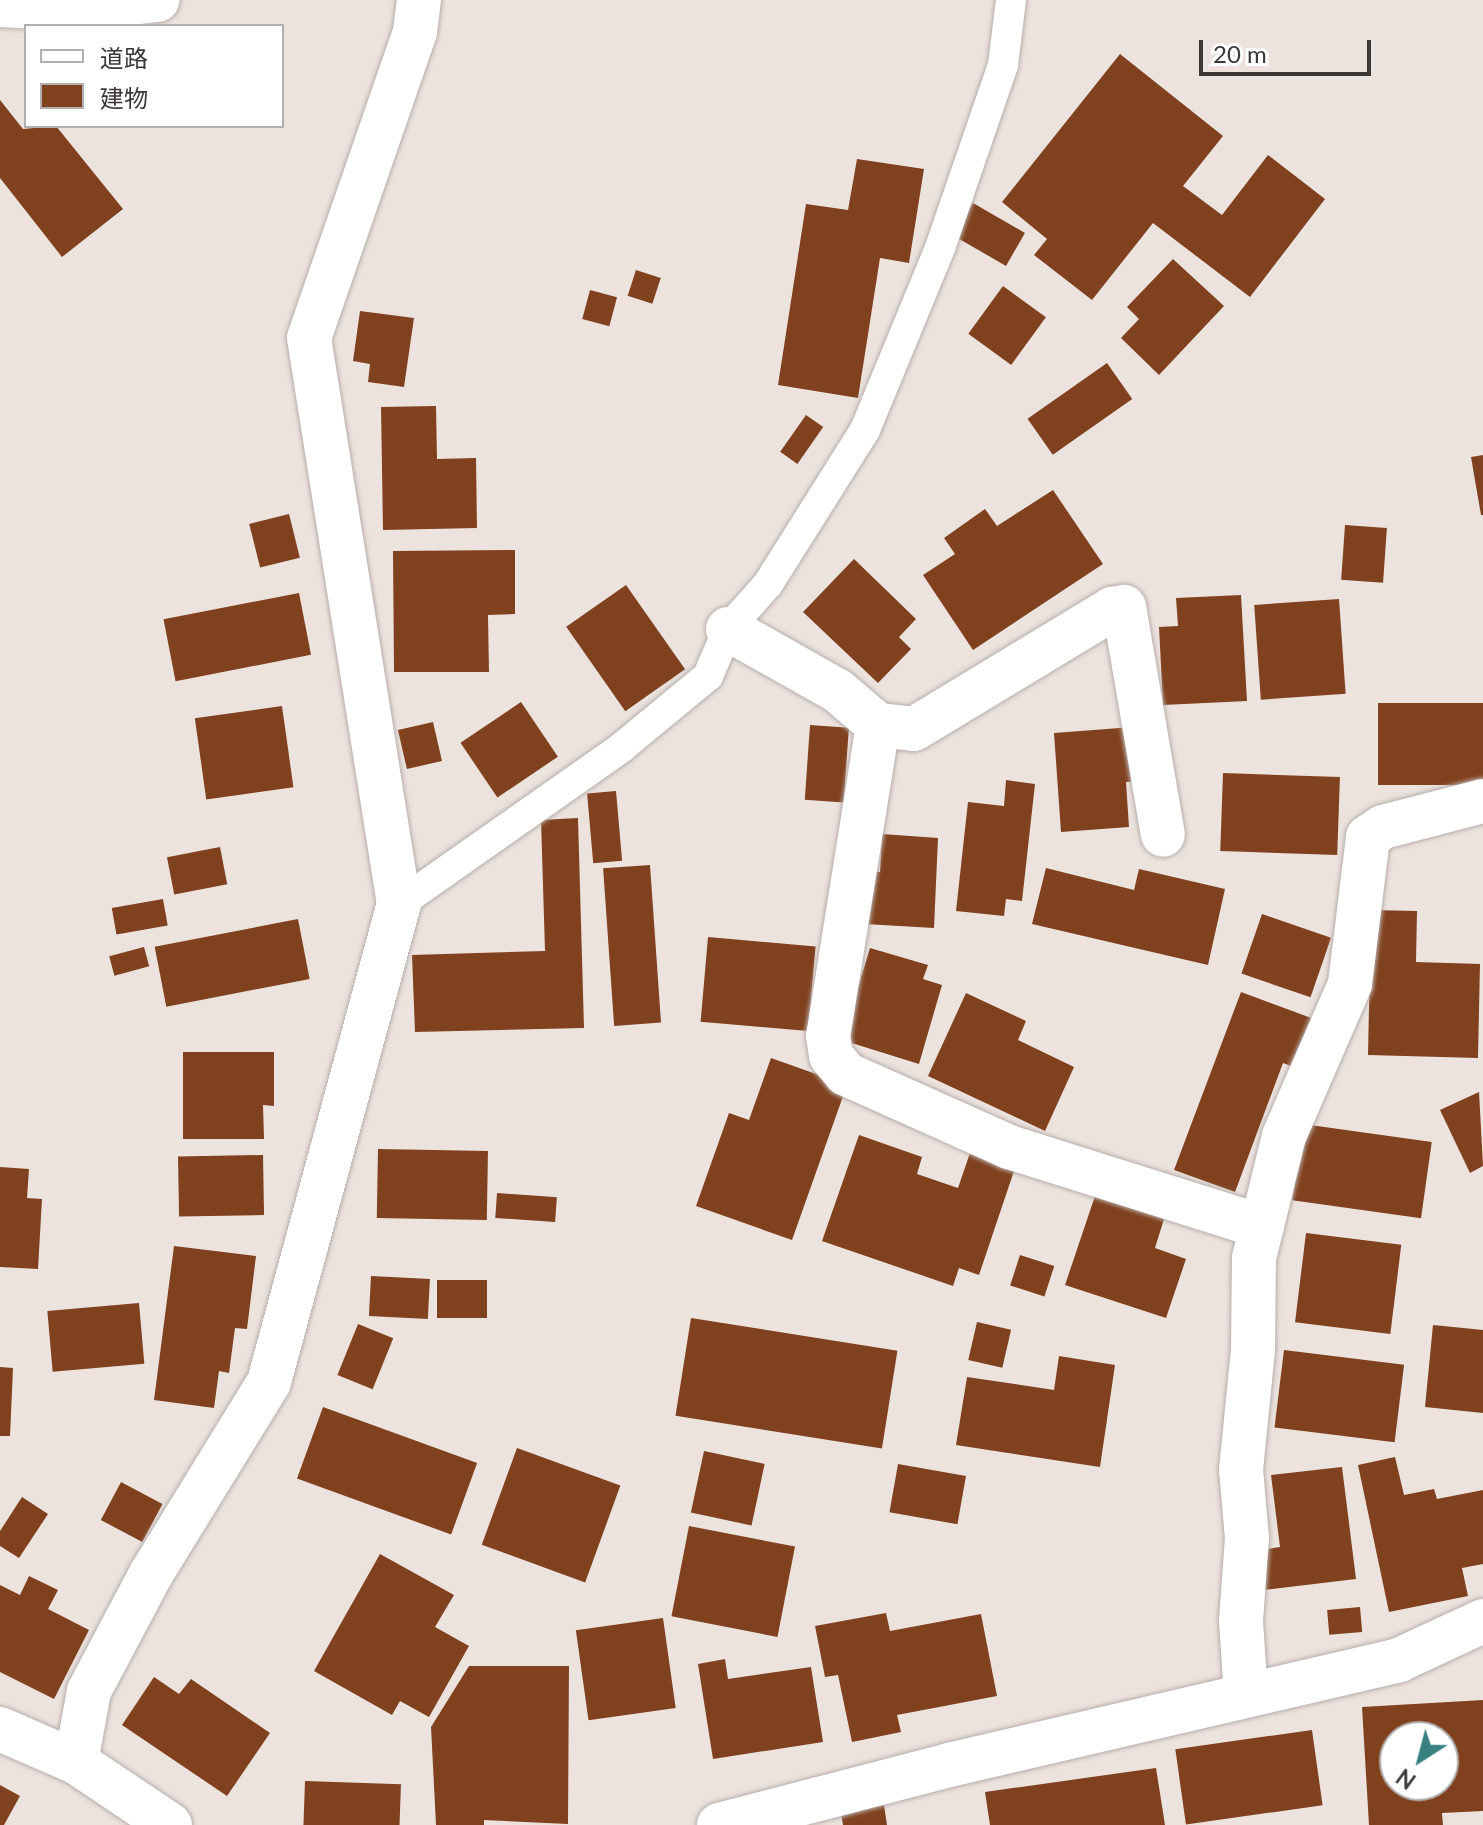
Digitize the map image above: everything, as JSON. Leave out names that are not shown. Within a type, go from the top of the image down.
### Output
[{"type":"street","points":[[0,5],[79,9],[157,0]]},
{"type":"street","points":[[76,1762],[89,1691],[151,1574],[269,1382],[399,904],[309,338],[415,32],[419,0]]},
{"type":"street","points":[[728,629],[838,691],[878,725],[914,729],[1112,609],[1124,607],[1163,835]]},
{"type":"street","points":[[878,725],[828,1036],[831,1056],[846,1074],[1009,1147],[1262,1227]]},
{"type":"street","points":[[1246,1695],[1241,1621],[1247,1538],[1241,1470],[1253,1349],[1254,1258],[1284,1136],[1350,984],[1368,837],[1383,827],[1483,801]]},
{"type":"street","points":[[719,1825],[1399,1660],[1483,1621]]},
{"type":"street","points":[[0,1729],[76,1762],[157,1821]]},
{"type":"lane","points":[[399,904],[622,747],[708,676],[728,629],[768,584],[865,430],[940,248],[999,79],[1011,0]]},
{"type":"building","points":[[1120,54],[1223,136],[1183,186],[1222,215],[1268,155],[1325,199],[1250,297],[1153,223],[1092,300],[1034,255],[1047,239],[1002,202]]},
{"type":"building","points":[[0,100],[23,129],[58,128],[123,209],[62,257],[0,178]]},
{"type":"building","points":[[857,159],[924,169],[909,263],[880,258],[858,398],[778,385],[806,204],[848,210]]},
{"type":"building","points":[[973,203],[1025,233],[1006,266],[954,236]]},
{"type":"building","points":[[1173,259],[1224,306],[1159,375],[1121,338],[1139,319],[1127,307]]},
{"type":"building","points":[[636,270],[661,278],[652,304],[628,296]]},
{"type":"building","points":[[1003,286],[1046,317],[1011,365],[968,334]]},
{"type":"building","points":[[590,290],[617,297],[609,326],[582,319]]},
{"type":"building","points":[[360,311],[414,318],[404,387],[368,382],[370,364],[353,361]]},
{"type":"building","points":[[1107,363],[1132,399],[1053,455],[1028,419]]},
{"type":"building","points":[[436,406],[437,459],[476,458],[477,528],[383,530],[381,407]]},
{"type":"building","points":[[806,415],[823,427],[797,464],[780,452]]},
{"type":"building","points":[[1483,455],[1483,515],[1481,515],[1471,457]]},
{"type":"building","points":[[1053,490],[1103,564],[973,650],[923,575],[955,554],[944,538],[985,509],[997,526]]},
{"type":"building","points":[[289,514],[300,558],[260,568],[249,524]]},
{"type":"building","points":[[1345,525],[1387,528],[1383,583],[1341,580]]},
{"type":"building","points":[[515,550],[515,614],[488,615],[489,672],[394,672],[393,551]]},
{"type":"building","points":[[854,559],[916,619],[899,637],[911,649],[878,683],[803,612]]},
{"type":"building","points":[[626,585],[685,669],[625,711],[566,627]]},
{"type":"building","points":[[299,593],[311,655],[176,681],[164,619]]},
{"type":"building","points":[[1241,595],[1247,701],[1163,705],[1159,627],[1178,626],[1176,598]]},
{"type":"building","points":[[1339,599],[1346,694],[1261,700],[1254,605]]},
{"type":"building","points":[[521,702],[558,757],[497,798],[460,743]]},
{"type":"building","points":[[1378,703],[1483,703],[1483,785],[1378,785]]},
{"type":"building","points":[[282,706],[293,787],[206,799],[195,718]]},
{"type":"building","points":[[433,722],[442,761],[407,769],[398,730]]},
{"type":"building","points":[[810,725],[849,728],[844,803],[805,800]]},
{"type":"building","points":[[1133,727],[1138,781],[1126,782],[1129,827],[1061,832],[1054,733]]},
{"type":"building","points":[[1223,773],[1340,777],[1337,855],[1220,851]]},
{"type":"building","points":[[1006,780],[1035,784],[1022,901],[1006,899],[1004,916],[956,911],[968,802],[1004,806]]},
{"type":"building","points":[[616,791],[622,861],[593,863],[587,794]]},
{"type":"building","points":[[578,818],[584,1028],[415,1032],[412,955],[545,951],[541,820]]},
{"type":"building","points":[[882,834],[938,838],[934,928],[865,924],[867,871],[880,872]]},
{"type":"building","points":[[220,847],[227,884],[174,895],[167,857]]},
{"type":"building","points":[[650,865],[661,1023],[614,1026],[603,868]]},
{"type":"building","points":[[1046,868],[1134,890],[1139,869],[1225,889],[1208,965],[1032,924]]},
{"type":"building","points":[[163,899],[168,926],[116,935],[112,908]]},
{"type":"building","points":[[1371,910],[1417,911],[1416,962],[1480,964],[1478,1058],[1368,1055]]},
{"type":"building","points":[[1262,914],[1331,938],[1311,997],[1241,974]]},
{"type":"building","points":[[298,919],[310,979],[166,1007],[155,947]]},
{"type":"building","points":[[708,937],[816,946],[808,1031],[701,1022]]},
{"type":"building","points":[[144,947],[149,966],[114,976],[109,956]]},
{"type":"building","points":[[870,948],[928,965],[923,979],[942,985],[919,1064],[842,1040]]},
{"type":"building","points":[[1241,992],[1314,1019],[1296,1068],[1283,1063],[1235,1192],[1174,1170]]},
{"type":"building","points":[[966,993],[1026,1021],[1018,1040],[1074,1067],[1045,1131],[928,1076]]},
{"type":"building","points":[[183,1052],[274,1052],[274,1106],[263,1105],[264,1139],[183,1139]]},
{"type":"building","points":[[771,1058],[847,1085],[792,1240],[696,1206],[729,1113],[749,1120]]},
{"type":"building","points":[[1479,1092],[1483,1166],[1470,1173],[1440,1110]]},
{"type":"building","points":[[1303,1124],[1432,1142],[1421,1218],[1292,1200]]},
{"type":"building","points":[[859,1135],[922,1157],[917,1174],[958,1188],[971,1150],[1016,1165],[979,1275],[959,1268],[953,1286],[822,1241]]},
{"type":"building","points":[[378,1149],[488,1151],[487,1220],[377,1218]]},
{"type":"building","points":[[263,1155],[264,1215],[179,1216],[178,1156]]},
{"type":"building","points":[[0,1167],[29,1169],[27,1198],[42,1199],[38,1269],[0,1267]]},
{"type":"building","points":[[497,1193],[557,1197],[555,1222],[495,1218]]},
{"type":"building","points":[[1095,1196],[1164,1219],[1155,1248],[1186,1259],[1166,1318],[1065,1285]]},
{"type":"building","points":[[1306,1233],[1401,1245],[1390,1334],[1295,1322]]},
{"type":"building","points":[[174,1246],[256,1256],[247,1329],[235,1328],[229,1373],[219,1371],[214,1408],[154,1400]]},
{"type":"building","points":[[1020,1255],[1054,1266],[1044,1297],[1010,1285]]},
{"type":"building","points":[[371,1276],[430,1279],[428,1319],[369,1316]]},
{"type":"building","points":[[437,1280],[487,1280],[487,1318],[437,1318]]},
{"type":"building","points":[[139,1303],[144,1364],[53,1372],[47,1311]]},
{"type":"building","points":[[691,1318],[897,1351],[882,1448],[676,1416]]},
{"type":"building","points":[[977,1322],[1011,1330],[1002,1368],[968,1360]]},
{"type":"building","points":[[358,1324],[393,1338],[373,1389],[337,1375]]},
{"type":"building","points":[[1433,1325],[1483,1330],[1483,1413],[1425,1407]]},
{"type":"building","points":[[1284,1350],[1404,1365],[1395,1442],[1274,1427]]},
{"type":"building","points":[[1059,1356],[1115,1365],[1100,1467],[956,1445],[967,1377],[1054,1390]]},
{"type":"building","points":[[0,1367],[13,1368],[10,1436],[0,1436]]},
{"type":"building","points":[[323,1407],[477,1463],[451,1535],[297,1478]]},
{"type":"building","points":[[517,1448],[620,1486],[585,1582],[482,1545]]},
{"type":"building","points":[[704,1451],[765,1464],[752,1526],[691,1513]]},
{"type":"building","points":[[1395,1457],[1404,1495],[1434,1489],[1437,1499],[1483,1490],[1483,1564],[1462,1568],[1468,1596],[1389,1612],[1358,1465]]},
{"type":"building","points":[[898,1464],[966,1476],[957,1524],[889,1512]]},
{"type":"building","points":[[1342,1467],[1356,1579],[1263,1590],[1259,1550],[1280,1547],[1271,1475]]},
{"type":"building","points":[[121,1482],[162,1504],[142,1542],[101,1520]]},
{"type":"building","points":[[22,1497],[48,1514],[19,1558],[0,1546],[0,1531]]},
{"type":"building","points":[[689,1526],[795,1547],[777,1637],[671,1616]]},
{"type":"building","points":[[380,1554],[454,1595],[435,1627],[469,1646],[429,1717],[400,1701],[392,1715],[314,1671]]},
{"type":"building","points":[[29,1576],[58,1590],[48,1609],[89,1630],[54,1699],[0,1672],[0,1585],[20,1595]]},
{"type":"building","points":[[1360,1607],[1362,1632],[1329,1635],[1327,1610]]},
{"type":"building","points":[[886,1613],[890,1631],[981,1614],[997,1696],[897,1715],[901,1732],[852,1742],[838,1675],[825,1677],[815,1626]]},
{"type":"building","points":[[663,1618],[676,1708],[589,1720],[576,1630]]},
{"type":"building","points":[[725,1659],[728,1679],[811,1667],[823,1742],[713,1759],[698,1664]]},
{"type":"building","points":[[469,1666],[569,1666],[568,1824],[484,1820],[484,1825],[436,1825],[431,1727]]},
{"type":"building","points":[[154,1677],[179,1694],[191,1679],[270,1733],[227,1796],[122,1725]]},
{"type":"building","points":[[1483,1700],[1483,1811],[1442,1813],[1443,1825],[1369,1825],[1362,1707]]},
{"type":"building","points":[[1312,1730],[1323,1805],[1186,1824],[1175,1749]]},
{"type":"building","points":[[1156,1768],[1165,1825],[990,1825],[985,1792]]},
{"type":"building","points":[[305,1781],[401,1784],[400,1825],[303,1825]]},
{"type":"building","points":[[0,1785],[20,1796],[4,1825],[0,1825]]},
{"type":"building","points":[[884,1805],[887,1825],[843,1825],[841,1812]]}]
